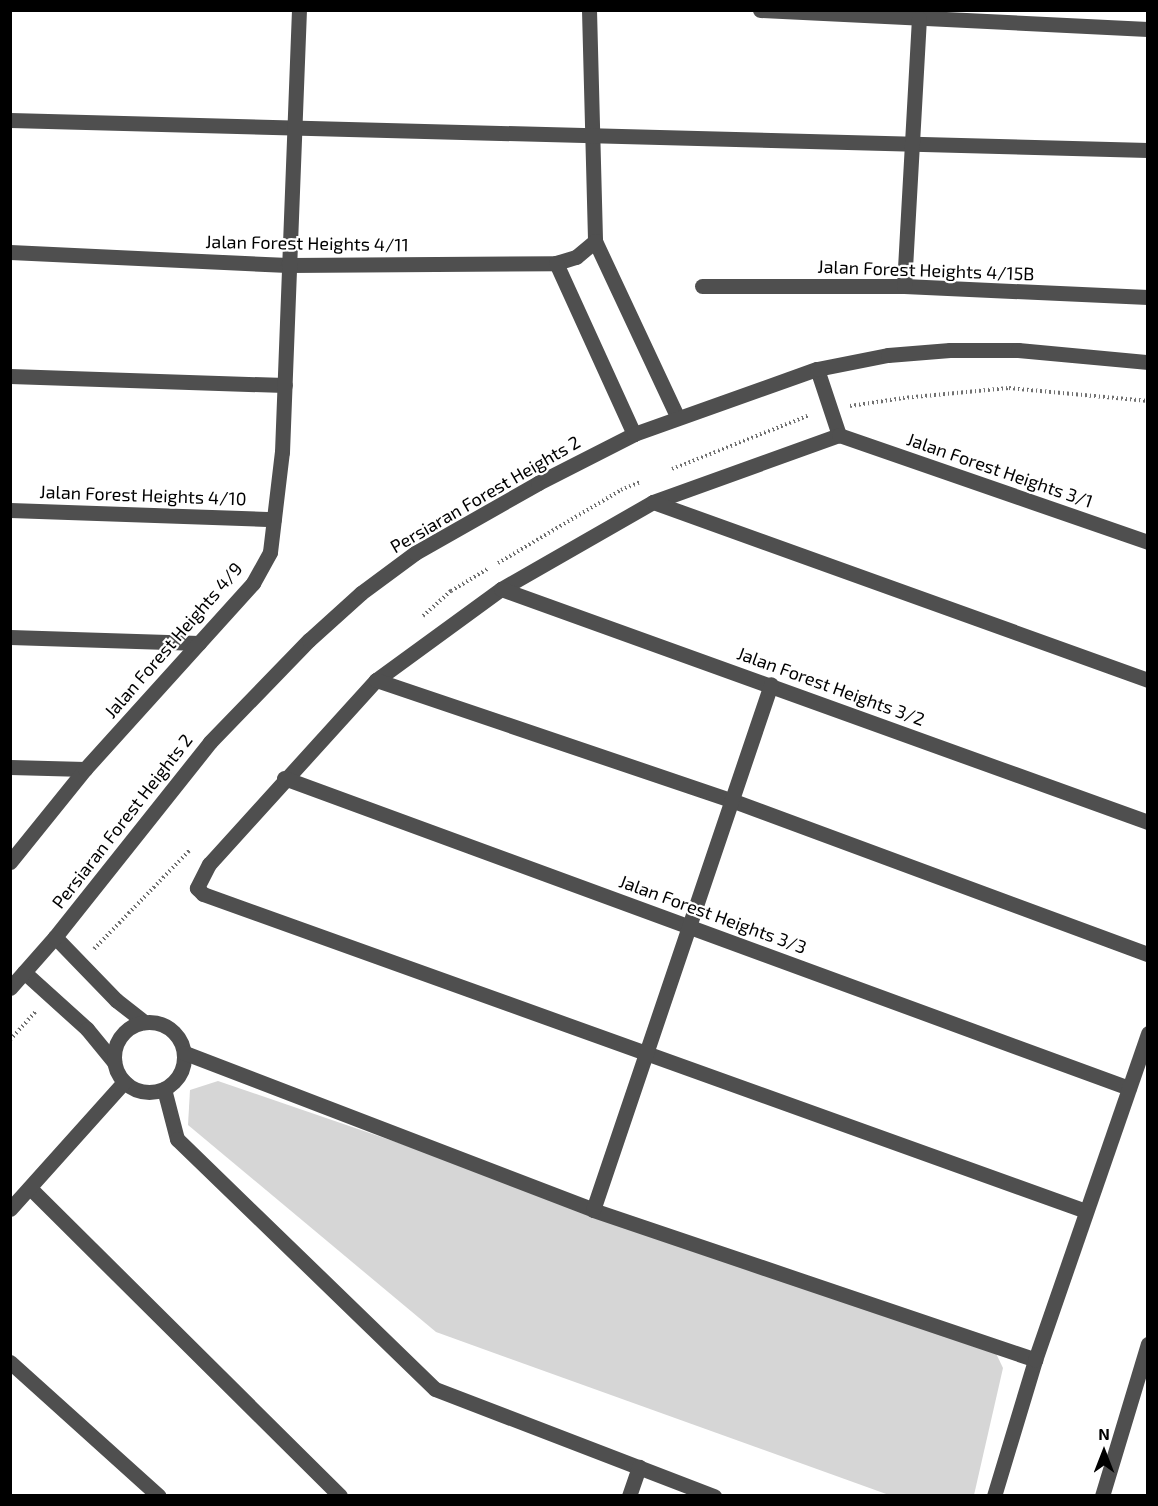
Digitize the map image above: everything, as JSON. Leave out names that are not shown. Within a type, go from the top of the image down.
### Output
[{"type":"street","name":"Jalan Forest Heights 4/9","points":[[10,862],[85,769],[253,583],[270,552],[282,452],[299,10]]},
{"type":"street","points":[[589,10],[595,241],[678,418]]},
{"type":"street","points":[[760,10],[1148,29]]},
{"type":"street","points":[[904,286],[919,18]]},
{"type":"street","points":[[10,120],[1148,150]]},
{"type":"street","name":"Jalan Forest Heights 4/11","points":[[10,252],[288,265],[556,263],[576,257],[595,241]]},
{"type":"street","points":[[556,263],[634,434]]},
{"type":"street","name":"Jalan Forest Heights 4/15B","points":[[702,286],[904,286],[1148,297]]},
{"type":"street","name":"Persiaran Forest Heights 2","points":[[10,988],[55,937],[210,742],[309,640],[361,592],[415,553],[538,483],[634,434],[818,369],[888,355],[950,350],[1018,350],[1148,362]]},
{"type":"street","points":[[818,369],[839,435],[653,502],[501,589],[376,680],[284,778],[209,864],[197,888],[214,898],[1086,1211]]},
{"type":"street","points":[[10,376],[285,385]]},
{"type":"street","name":"Jalan Forest Heights 3/1","points":[[839,435],[1148,542]]},
{"type":"street","points":[[653,502],[1148,680]]},
{"type":"street","name":"Jalan Forest Heights 4/10","points":[[10,510],[274,519]]},
{"type":"street","name":"Jalan Forest Heights 3/2","points":[[501,589],[771,684],[1148,822]]},
{"type":"street","points":[[10,637],[199,643]]},
{"type":"street","points":[[376,680],[731,800],[1148,954]]},
{"type":"street","points":[[593,1210],[771,684]]},
{"type":"street","points":[[10,767],[85,769]]},
{"type":"street","name":"Jalan Forest Heights 3/3","points":[[284,778],[1129,1088]]},
{"type":"street","points":[[55,937],[116,1000],[144,1022]]},
{"type":"street","points":[[24,972],[87,1029],[114,1062],[124,1082],[143,1091],[164,1089],[180,1074],[185,1053],[175,1033],[166,1026],[144,1022],[134,1025],[118,1040],[114,1062]]},
{"type":"street","points":[[994,1496],[1035,1360],[1148,1033]]},
{"type":"street","points":[[185,1053],[593,1210],[1035,1360]]},
{"type":"street","points":[[10,1209],[124,1082]]},
{"type":"street","points":[[164,1089],[177,1139],[435,1389],[714,1496]]},
{"type":"street","points":[[30,1188],[340,1496]]},
{"type":"street","points":[[1102,1496],[1144,1366],[1148,1344]]},
{"type":"street","points":[[10,1362],[159,1496]]},
{"type":"street","points":[[629,1496],[639,1467]]},
{"type":"shaded area","points":[[218,1081],[993,1347],[1003,1368],[974,1495],[889,1495],[436,1332],[188,1125],[190,1090]]}]
